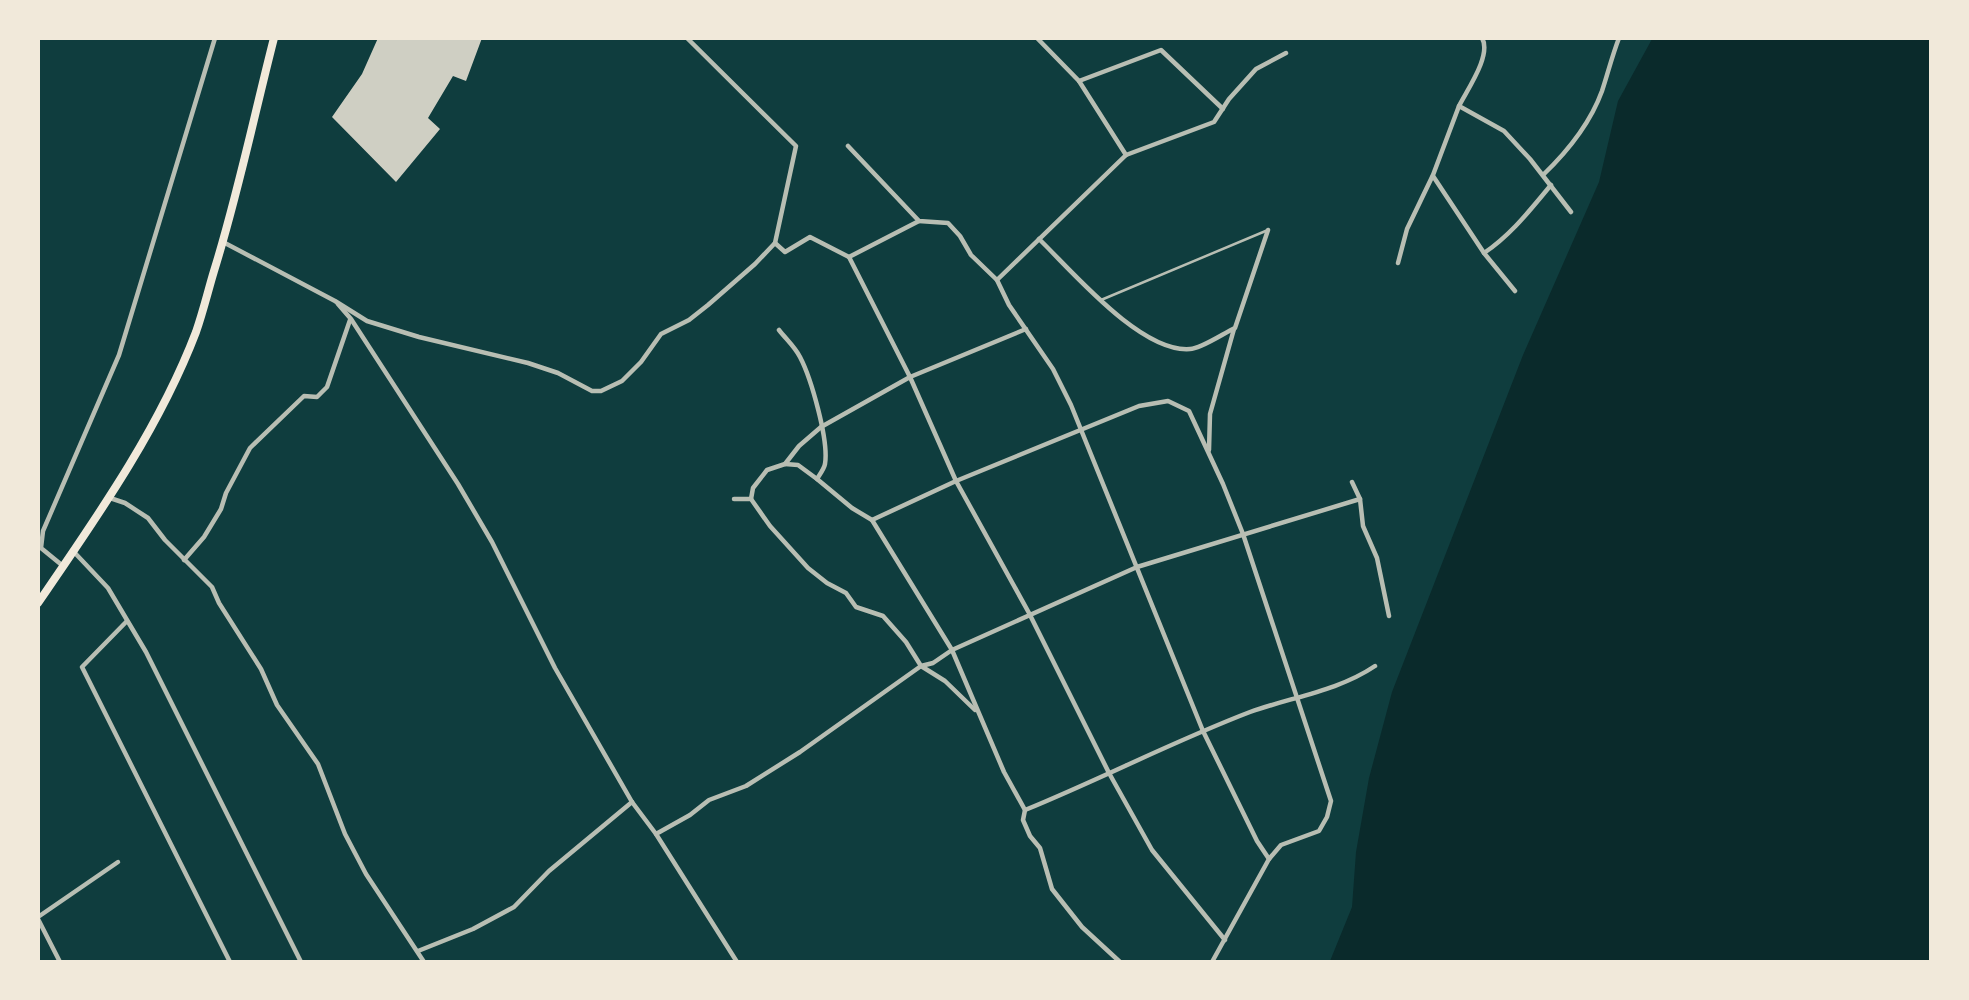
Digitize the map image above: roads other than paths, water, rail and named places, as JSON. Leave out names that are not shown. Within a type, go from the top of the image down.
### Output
[{"type":"highway","points":[[38,603],[109,497],[167,397],[196,331],[256,119],[274,38]]},
{"type":"street","points":[[63,566],[40,548],[43,531],[119,355],[215,38]]},
{"type":"street","points":[[223,242],[335,301],[367,321],[419,337],[528,363],[558,373],[592,391],[601,391],[622,381],[641,362],[661,334],[689,320],[708,305],[775,243],[796,146],[687,38]]},
{"type":"street","points":[[1037,38],[1079,81],[1126,155]]},
{"type":"street","points":[[1398,263],[1407,229],[1433,175],[1459,106],[1486,54],[1486,44],[1482,38]]},
{"type":"street","points":[[1543,175],[1565,154],[1584,127],[1602,92],[1619,38]]},
{"type":"street","points":[[1079,81],[1161,50],[1223,109]]},
{"type":"street","points":[[997,280],[1126,155],[1214,122],[1229,99],[1256,69],[1286,52]]},
{"type":"street","points":[[1459,106],[1504,131],[1571,212]]},
{"type":"street","points":[[848,146],[919,221]]},
{"type":"street","points":[[1433,175],[1484,253],[1515,291]]},
{"type":"street","points":[[1484,253],[1498,244],[1515,227],[1550,185]]},
{"type":"street","points":[[849,257],[919,221],[948,223],[960,236],[971,255],[997,280],[1009,305],[1053,369],[1071,405],[1203,731],[1257,841],[1269,859]]},
{"type":"street","points":[[1209,455],[1210,414],[1234,328],[1268,230]]},
{"type":"street","points":[[775,243],[785,252],[810,237],[849,257],[910,377],[956,481],[1029,613],[1109,774],[1152,850],[1225,940]]},
{"type":"street","points":[[1039,239],[1126,324],[1172,348],[1193,350],[1234,328]]},
{"type":"street","points":[[335,301],[351,319],[458,484],[492,542],[555,667],[632,802],[656,834],[737,961]]},
{"type":"street","points":[[184,560],[204,537],[221,509],[226,493],[250,448],[304,396],[317,397],[327,387],[351,319]]},
{"type":"street","points":[[785,464],[799,446],[821,427],[910,377],[1026,329]]},
{"type":"street","points":[[779,330],[799,354],[808,374],[821,427],[825,465],[817,479]]},
{"type":"street","points":[[872,520],[956,481],[1139,406],[1168,401],[1189,411],[1243,534],[1331,801],[1327,817],[1319,831],[1281,845],[1269,859],[1212,961]]},
{"type":"street","points":[[980,715],[945,681],[921,666],[906,642],[883,616],[856,607],[846,593],[808,568],[770,526],[751,499],[753,488],[767,470],[785,464],[798,465],[852,508],[872,520],[952,650],[980,715],[1004,772],[1025,810],[1023,820],[1030,836],[1040,848],[1052,889],[1082,927],[1120,961]]},
{"type":"street","points":[[1352,482],[1360,499],[1363,526],[1377,558],[1389,616]]},
{"type":"street","points":[[109,497],[125,503],[148,518],[184,560],[212,587],[219,603],[261,669],[277,705],[318,764],[345,834],[366,874],[424,961]]},
{"type":"street","points":[[734,499],[751,499]]},
{"type":"street","points":[[656,834],[690,815],[709,800],[746,786],[800,752],[921,666],[933,663],[952,650],[1029,613],[1137,567],[1360,499]]},
{"type":"street","points":[[73,552],[102,581],[146,652],[302,961]]},
{"type":"street","points":[[127,621],[82,667],[230,961]]},
{"type":"street","points":[[1025,810],[1203,731],[1296,697],[1308,696],[1362,675],[1375,666]]},
{"type":"street","points":[[418,951],[473,929],[514,907],[549,872],[632,802]]},
{"type":"street","points":[[60,961],[38,918],[118,862]]},
{"type":"lane","points":[[1101,300],[1268,230]]},
{"type":"water","points":[[1652,39],[1930,39],[1930,961],[1330,961],[1352,907],[1356,852],[1369,778],[1392,692],[1523,355],[1599,182],[1618,101]]}]
